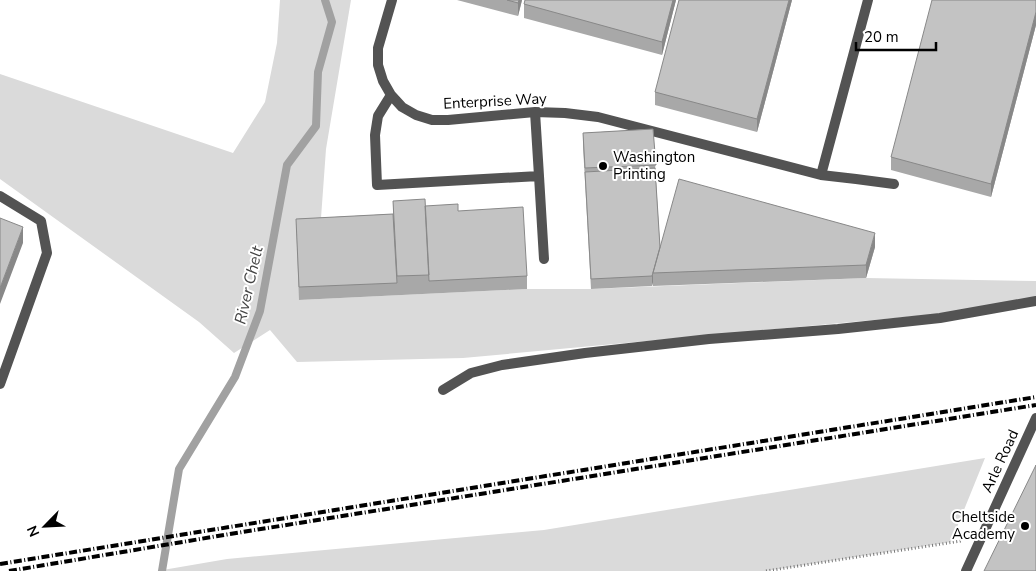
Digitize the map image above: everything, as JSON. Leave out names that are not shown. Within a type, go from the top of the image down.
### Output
[{"type":"street","name":"Enterprise Way","points":[[392,0],[378,48],[378,65],[383,81],[391,95],[402,107],[416,115],[432,120],[535,112],[598,117],[821,175],[894,184]]},
{"type":"street","points":[[821,175],[868,0]]},
{"type":"street","points":[[391,95],[378,116],[375,135],[378,185],[539,176]]},
{"type":"street","points":[[535,112],[544,259]]},
{"type":"street","points":[[0,196],[41,221],[47,253],[0,384]]},
{"type":"street","points":[[443,390],[470,373],[502,365],[585,353],[709,339],[838,329],[940,318],[1036,301]]},
{"type":"street","name":"Arle Road","points":[[966,571],[1036,418]]},
{"type":"path","points":[[766,571],[981,537]]},
{"type":"shaded area","points":[[280,0],[351,0],[326,149],[321,218],[299,300],[527,289],[591,289],[866,278],[1036,281],[1036,305],[463,358],[297,362],[270,330],[234,353],[199,322],[0,179],[0,74],[233,153],[265,102],[277,43]]},
{"type":"shaded area","points":[[985,458],[951,542],[766,571],[157,571],[227,559],[544,530]]},
{"type":"building","points":[[507,0],[519,0],[518,3]]},
{"type":"building","points":[[525,0],[673,0],[662,42],[524,4]]},
{"type":"building","points":[[679,0],[789,0],[757,119],[655,92]]},
{"type":"building","points":[[932,0],[1036,0],[1036,12],[991,184],[891,157]]},
{"type":"building","points":[[653,129],[656,165],[585,168],[583,133]]},
{"type":"building","points":[[655,168],[660,247],[652,276],[591,279],[585,172]]},
{"type":"building","points":[[679,179],[875,233],[866,265],[653,273]]},
{"type":"building","points":[[425,199],[429,275],[397,276],[393,201]]},
{"type":"building","points":[[458,204],[458,211],[523,207],[527,276],[429,281],[425,206]]},
{"type":"building","points":[[393,214],[397,283],[299,287],[296,219]]},
{"type":"building","points":[[0,218],[23,227],[0,288]]},
{"type":"building","name":"Cheltside Academy","points":[[1036,465],[1036,571],[984,571]]},
{"type":"waterway","name":"River Chelt","points":[[162,571],[179,469],[235,377],[260,311],[287,165],[316,126],[318,72],[332,22],[325,0]]},
{"type":"railway","points":[[0,564],[1036,397]]},
{"type":"railway","points":[[9,571],[1036,405]]},
{"type":"place","name":"Washington Printing","points":[[603,166]]},
{"type":"place","name":"Cheltside Academy","points":[[1025,526]]}]
